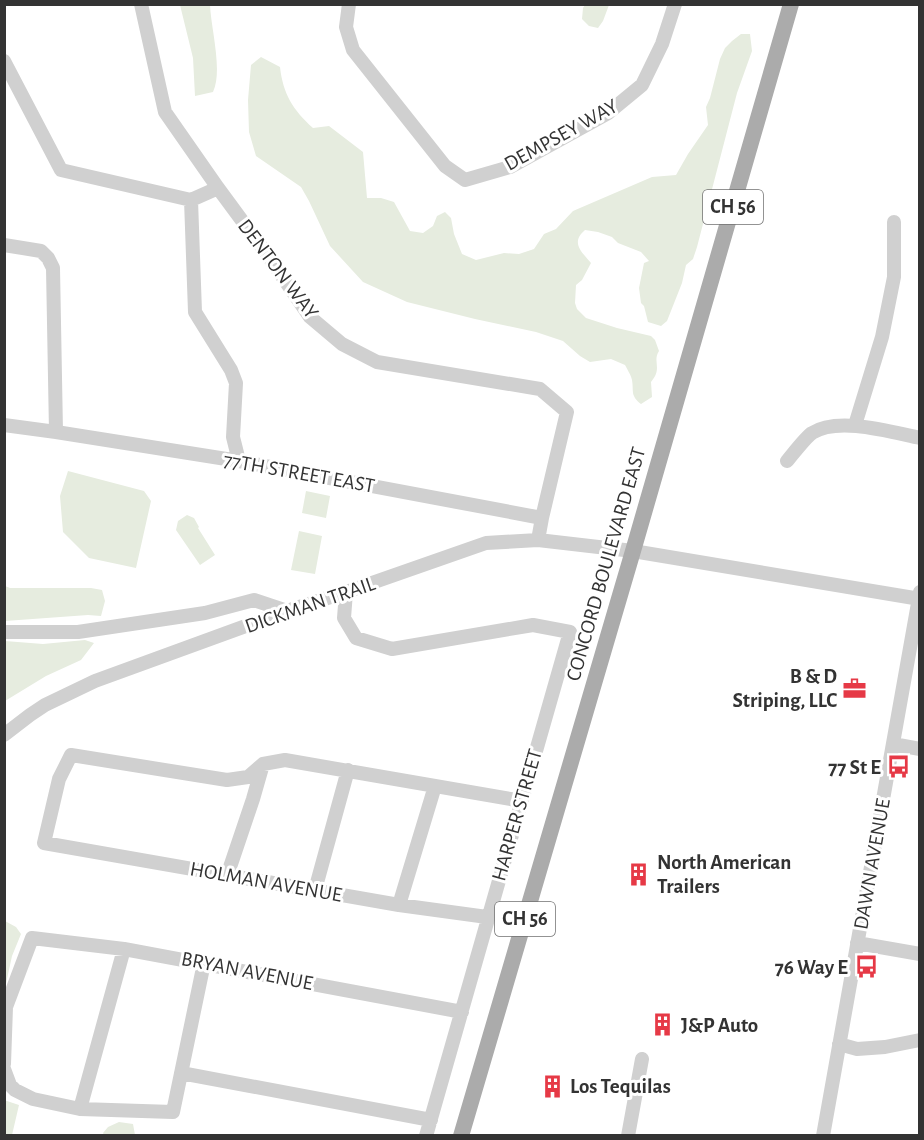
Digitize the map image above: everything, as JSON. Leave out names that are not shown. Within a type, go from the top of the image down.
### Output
[{"type":"main road","name":"CONCORD BOULEVARD EAST","points":[[461,1136],[791,4]]},
{"type":"street","name":"DENTON WAY","points":[[141,4],[165,112],[310,317],[342,344],[377,362],[540,389],[567,412],[542,518]]},
{"type":"street","name":"DEMPSEY WAY","points":[[349,4],[346,27],[353,50],[445,166],[465,180],[510,167],[608,113],[642,85],[663,44],[675,4]]},
{"type":"street","points":[[4,61],[61,170],[191,200],[218,188]]},
{"type":"street","points":[[191,200],[195,312],[231,370],[236,384],[232,437],[239,462]]},
{"type":"street","points":[[855,425],[882,337],[894,277],[894,222]]},
{"type":"street","points":[[4,245],[41,251],[53,268],[56,432]]},
{"type":"street","name":"77TH STREET EAST","points":[[4,424],[239,462],[542,518]]},
{"type":"street","points":[[787,462],[812,433],[832,426],[855,425],[920,438]]},
{"type":"street","points":[[538,540],[542,518]]},
{"type":"street","name":"DICKMAN TRAIL","points":[[4,735],[45,705],[95,681],[286,611],[486,543],[538,540],[633,550],[919,597]]},
{"type":"street","name":"HARPER STREET","points":[[346,592],[344,618],[356,638],[392,649],[533,625],[570,632],[426,1136]]},
{"type":"street","name":"DAWN AVENUE","points":[[823,1136],[919,597]]},
{"type":"street","points":[[4,632],[78,632],[205,613],[254,600],[286,611]]},
{"type":"street","points":[[893,744],[920,749]]},
{"type":"street","name":"HOLMAN AVENUE","points":[[263,764],[248,777],[227,780],[71,755],[59,779],[44,843],[399,905],[488,917]]},
{"type":"street","points":[[227,876],[263,764],[285,760],[522,801]]},
{"type":"street","points":[[315,890],[348,770]]},
{"type":"street","points":[[399,905],[435,786]]},
{"type":"street","name":"BRYAN AVENUE","points":[[4,1066],[6,1007],[32,938],[124,949],[462,1012]]},
{"type":"street","points":[[857,943],[920,954]]},
{"type":"street","points":[[80,1108],[124,949]]},
{"type":"street","points":[[4,1066],[10,1085],[33,1099],[80,1108],[173,1113],[204,963]]},
{"type":"street","points":[[839,1044],[857,1049],[885,1047],[920,1040]]},
{"type":"street","points":[[628,1136],[642,1059]]},
{"type":"street","points":[[181,1073],[431,1120]]},
{"type":"shaded area","points":[[180,5],[210,5],[217,62],[213,92],[195,96],[193,58]]},
{"type":"shaded area","points":[[585,5],[609,5],[598,28],[589,26],[582,19]]},
{"type":"shaded area","points":[[741,34],[750,34],[752,51],[737,93],[697,247],[693,259],[686,265],[682,283],[667,321],[661,326],[648,322],[641,303],[639,288],[644,263],[649,261],[641,252],[598,232],[585,230],[578,239],[581,251],[591,263],[582,280],[576,285],[577,309],[586,318],[651,336],[655,340],[659,351],[655,377],[651,382],[652,397],[641,404],[634,396],[631,378],[625,365],[611,359],[590,362],[563,341],[536,332],[407,302],[363,282],[330,246],[301,187],[256,156],[249,132],[248,100],[251,65],[261,57],[280,67],[290,101],[313,128],[329,126],[363,152],[367,198],[381,198],[394,202],[410,231],[423,233],[433,226],[437,216],[445,212],[451,218],[454,234],[462,254],[476,260],[504,253],[519,254],[534,249],[544,234],[556,229],[573,211],[652,177],[676,175],[708,125],[706,107],[725,48]]},
{"type":"shaded area","points":[[68,471],[144,491],[151,501],[136,568],[89,558],[63,532],[60,496]]},
{"type":"shaded area","points":[[306,491],[330,496],[326,518],[302,513]]},
{"type":"shaded area","points":[[187,515],[194,518],[215,555],[200,565],[176,530],[178,521]]},
{"type":"shaded area","points":[[299,531],[322,536],[315,574],[291,570]]},
{"type":"shaded area","points":[[5,586],[10,588],[91,588],[102,590],[105,601],[101,616],[5,621]]},
{"type":"shaded area","points":[[85,640],[94,643],[81,660],[46,676],[5,701],[5,641],[43,644]]},
{"type":"shaded area","points":[[5,921],[16,927],[21,934],[12,956],[5,988]]},
{"type":"shaded area","points":[[4,1100],[19,1105],[12,1135],[5,1135]]},
{"type":"shaded area","points":[[119,1122],[133,1124],[135,1135],[104,1135],[108,1127]]},
{"type":"place","name":"B & D Striping, LLC","points":[[855,688]]},
{"type":"place","name":"77 St E","points":[[899,767]]},
{"type":"place","name":"North American Trailers","points":[[639,874]]},
{"type":"place","name":"76 Way E","points":[[866,967]]},
{"type":"place","name":"J&P Auto","points":[[663,1025]]},
{"type":"place","name":"Los Tequilas","points":[[552,1086]]}]
